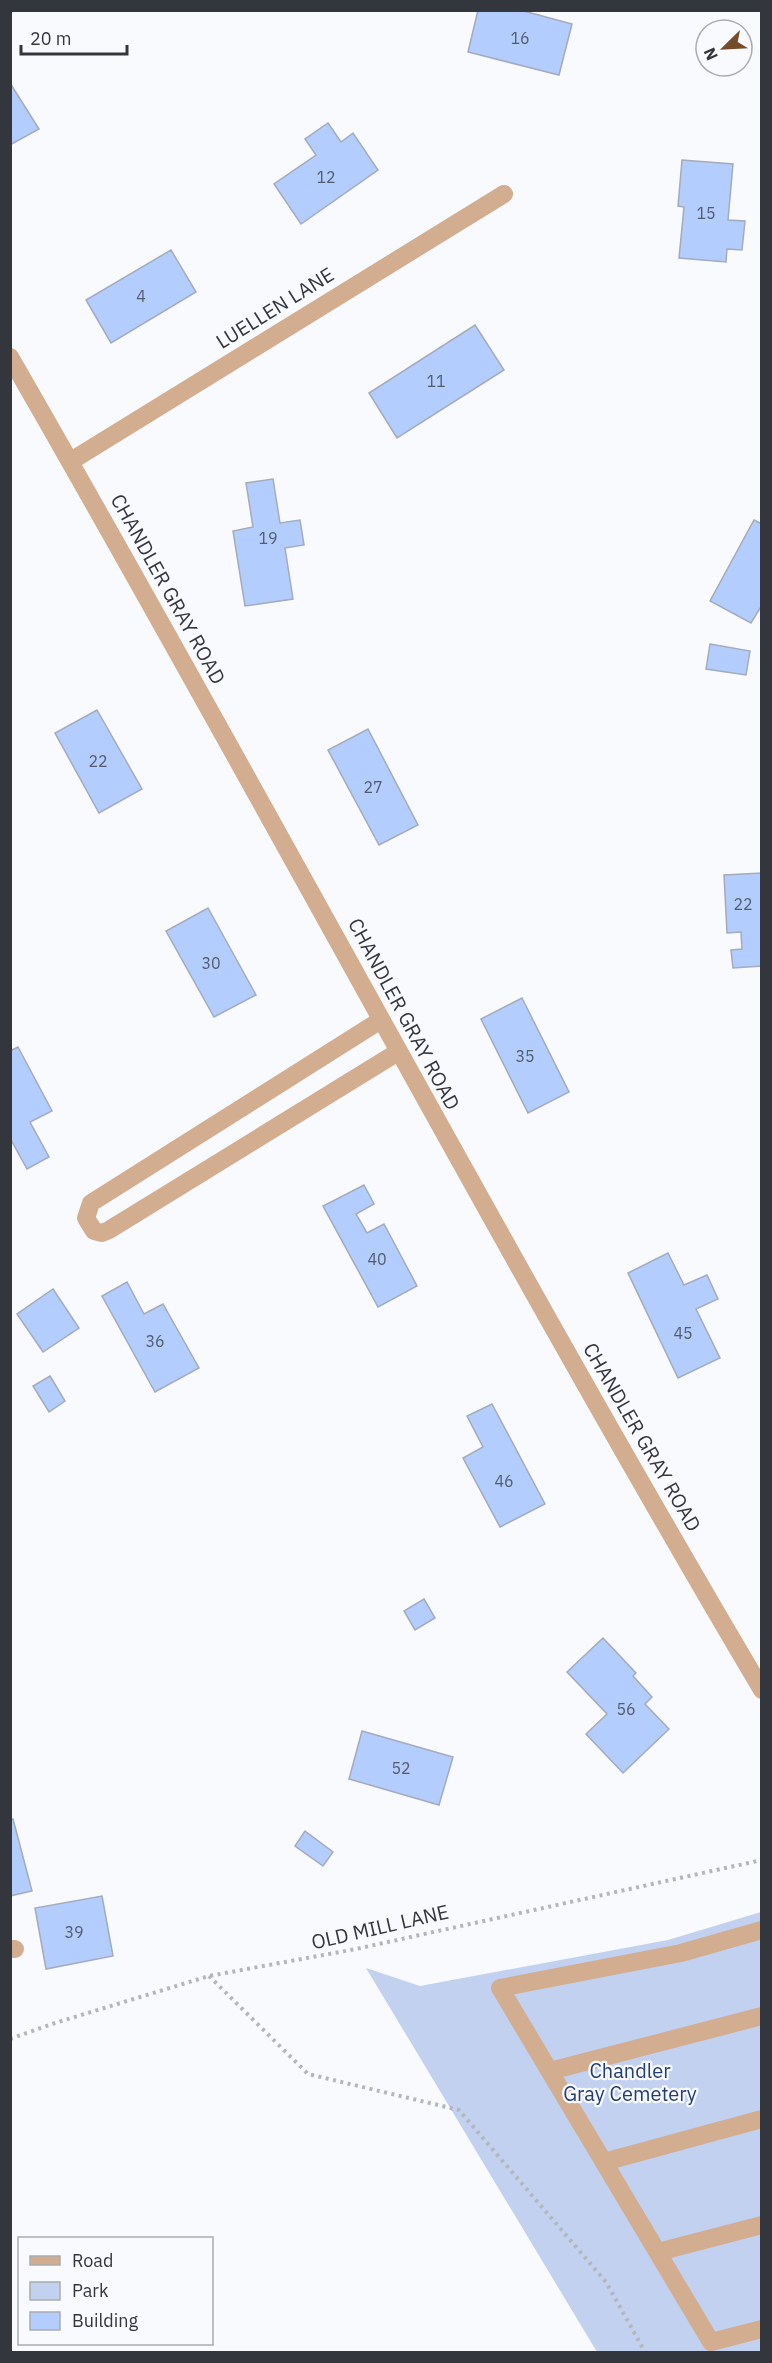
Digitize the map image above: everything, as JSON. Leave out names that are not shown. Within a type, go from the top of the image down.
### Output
[{"type":"street","name":"LUELLEN LANE","points":[[71,461],[504,194]]},
{"type":"street","name":"CHANDLER GRAY ROAD","points":[[10,357],[71,461],[398,1052],[762,1690]]},
{"type":"street","points":[[381,1020],[91,1203],[86,1218],[94,1231],[102,1233],[109,1230],[398,1052]]},
{"type":"street","points":[[762,1930],[681,1953],[500,1988],[711,2342],[762,2329]]},
{"type":"street","points":[[550,2071],[762,2016]]},
{"type":"street","points":[[604,2162],[762,2120]]},
{"type":"street","points":[[658,2252],[762,2225]]},
{"type":"path","name":"OLD MILL LANE","points":[[10,2039],[209,1976],[346,1951],[762,1860]]},
{"type":"path","points":[[209,1976],[308,2074],[459,2110],[606,2282],[645,2352]]},
{"type":"green space","name":"Chandler Gray Cemetery","points":[[761,1912],[761,2352],[597,2352],[366,1968],[420,1986],[668,1940]]},
{"type":"building","points":[[478,10],[520,10],[572,24],[559,75],[468,52]]},
{"type":"building","points":[[10,83],[39,129],[10,145]]},
{"type":"building","points":[[328,123],[341,142],[353,133],[378,170],[301,224],[274,184],[316,155],[305,139]]},
{"type":"building","points":[[682,160],[733,164],[728,220],[745,221],[742,250],[727,249],[726,262],[679,258],[684,207],[678,206]]},
{"type":"building","points":[[171,250],[196,292],[111,343],[86,300]]},
{"type":"building","points":[[475,325],[504,370],[397,438],[369,393]]},
{"type":"building","points":[[273,479],[280,523],[300,520],[304,545],[285,548],[293,599],[245,606],[233,531],[253,527],[246,483]]},
{"type":"building","points":[[754,520],[762,524],[762,605],[751,623],[710,601]]},
{"type":"building","points":[[710,644],[750,651],[746,675],[706,669]]},
{"type":"building","points":[[97,710],[142,789],[99,813],[55,733]]},
{"type":"building","points":[[368,729],[418,825],[379,845],[328,750]]},
{"type":"building","points":[[762,873],[762,966],[733,968],[731,950],[742,949],[741,932],[727,933],[724,875]]},
{"type":"building","points":[[208,908],[256,995],[214,1017],[166,931]]},
{"type":"building","points":[[522,998],[569,1092],[528,1113],[481,1019]]},
{"type":"building","points":[[18,1047],[52,1111],[30,1122],[49,1157],[27,1169],[10,1138],[10,1051]]},
{"type":"building","points":[[364,1185],[374,1204],[356,1214],[367,1233],[384,1224],[417,1286],[378,1307],[323,1206]]},
{"type":"building","points":[[668,1253],[684,1285],[707,1275],[718,1299],[696,1309],[720,1358],[678,1378],[628,1273]]},
{"type":"building","points":[[127,1282],[144,1314],[163,1304],[199,1368],[155,1392],[102,1296]]},
{"type":"building","points":[[53,1289],[79,1328],[43,1352],[17,1314]]},
{"type":"building","points":[[50,1376],[65,1401],[49,1412],[33,1386]]},
{"type":"building","points":[[492,1404],[545,1504],[500,1527],[463,1458],[483,1447],[467,1416]]},
{"type":"building","points":[[424,1599],[435,1618],[415,1630],[404,1611]]},
{"type":"building","points":[[603,1638],[636,1673],[633,1676],[652,1697],[645,1704],[669,1729],[623,1773],[586,1734],[607,1714],[567,1672]]},
{"type":"building","points":[[362,1731],[453,1757],[439,1805],[349,1779]]},
{"type":"building","points":[[13,1819],[32,1891],[10,1896],[10,1820]]},
{"type":"building","points":[[305,1831],[333,1852],[323,1866],[295,1846]]},
{"type":"building","points":[[102,1896],[113,1956],[46,1969],[35,1908]]}]
